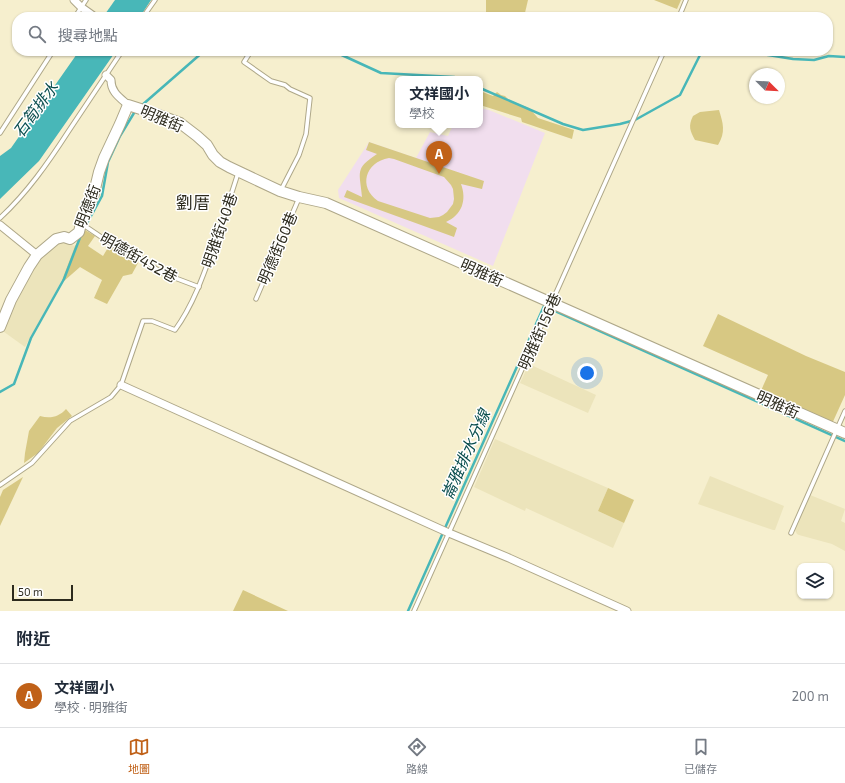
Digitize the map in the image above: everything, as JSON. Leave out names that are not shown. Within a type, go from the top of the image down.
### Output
[{"type":"street","points":[[74,0],[88,12]]},
{"type":"street","points":[[106,75],[111,80],[111,86],[115,94],[128,104]]},
{"type":"street","name":"明雅街","points":[[128,104],[180,123],[202,140],[220,162],[238,172],[280,191],[326,203],[841,432]]},
{"type":"street","name":"明德街","points":[[0,326],[11,300],[37,255],[56,239],[64,237],[70,239],[79,232],[81,223],[93,197],[104,158],[128,104]]},
{"type":"street","points":[[0,225],[37,255]]},
{"type":"street","points":[[120,385],[626,611]]},
{"type":"lane","points":[[78,12],[86,0]]},
{"type":"lane","points":[[146,12],[154,0]]},
{"type":"lane","points":[[681,12],[686,0]]},
{"type":"lane","points":[[0,133],[50,56]]},
{"type":"lane","points":[[0,218],[34,181],[119,56]]},
{"type":"lane","points":[[248,56],[244,62],[272,81],[285,85],[290,89],[310,98],[306,134],[299,155],[280,191]]},
{"type":"lane","name":"明雅街156巷","points":[[414,611],[662,56]]},
{"type":"lane","name":"明雅街40巷","points":[[120,385],[143,321],[152,321],[175,330],[182,320],[199,287],[238,172]]},
{"type":"lane","name":"明德街60巷","points":[[256,299],[299,197]]},
{"type":"lane","name":"明德街452巷","points":[[81,223],[113,245],[141,258],[162,273],[199,287]]},
{"type":"lane","points":[[0,485],[32,463],[70,421],[111,397],[120,385]]},
{"type":"lane","points":[[791,533],[841,432],[845,411]]},
{"type":"shaded area","points":[[486,0],[528,0],[525,12],[486,12]]},
{"type":"shaded area","points":[[654,0],[681,0],[677,9]]},
{"type":"shaded area","points":[[483,92],[493,96],[497,92],[509,100],[529,108],[538,118],[574,130],[572,139],[522,122],[521,118],[483,106]]},
{"type":"shaded area","points":[[483,109],[545,133],[493,266],[339,198],[338,190],[369,142],[416,158],[430,132],[448,136],[452,128],[483,128]]},
{"type":"shaded area","points":[[719,110],[723,123],[723,132],[718,145],[695,140],[690,128],[690,123],[693,116],[700,112]]},
{"type":"shaded area","points":[[369,142],[484,181],[482,189],[461,184],[463,190],[462,206],[456,215],[446,222],[457,228],[454,237],[344,197],[347,190],[362,197],[360,172],[365,164],[377,154],[366,150]],"holes":[[[389,158],[444,177],[453,189],[454,199],[453,204],[447,212],[439,217],[430,218],[378,201],[368,189],[366,182],[367,176],[374,164],[381,160]]]},
{"type":"shaded area","points":[[85,230],[95,236],[88,246],[103,256],[109,246],[138,263],[132,274],[123,276],[107,304],[94,298],[102,280],[80,267],[64,281],[62,280],[75,246]]},
{"type":"shaded area","points":[[56,240],[75,246],[62,280],[25,347],[0,329],[17,287]]},
{"type":"shaded area","points":[[718,314],[806,356],[845,372],[845,395],[831,426],[759,395],[768,375],[703,346]]},
{"type":"shaded area","points":[[529,364],[596,395],[588,413],[520,383]]},
{"type":"shaded area","points":[[66,409],[72,416],[57,428],[38,453],[24,463],[29,431],[40,416],[54,417]]},
{"type":"shaded area","points":[[495,439],[608,488],[598,511],[624,523],[613,548],[526,508],[525,511],[474,487]]},
{"type":"shaded area","points":[[710,476],[784,506],[775,530],[698,504]]},
{"type":"shaded area","points":[[23,477],[0,526],[0,497],[3,490]]},
{"type":"shaded area","points":[[608,488],[634,500],[624,523],[598,511]]},
{"type":"shaded area","points":[[810,495],[845,509],[841,521],[845,523],[845,551],[832,544],[797,534],[795,530]]},
{"type":"shaded area","points":[[243,590],[288,611],[233,611]]},
{"type":"water","points":[[115,0],[151,0],[143,12],[107,12]]},
{"type":"water","points":[[75,56],[112,56],[39,161],[0,199],[0,156],[11,148]]},
{"type":"waterway","points":[[141,106],[198,56]]},
{"type":"waterway","points":[[344,56],[381,73],[436,76]]},
{"type":"waterway","points":[[483,89],[563,124],[583,130],[635,120],[680,95],[700,56]]},
{"type":"waterway","points":[[774,56],[814,60],[829,56]]},
{"type":"waterway","points":[[829,56],[845,57]]},
{"type":"waterway","points":[[85,227],[102,196],[108,162],[120,136],[136,110]]},
{"type":"waterway","points":[[0,392],[14,384],[31,338],[64,279],[81,235]]},
{"type":"waterway","name":"崙雅排水分線","points":[[408,611],[544,306],[845,441]]},
{"type":"place","name":"文祥國小","points":[[439,174]]},
{"type":"district","name":"劉厝","points":[[193,202]]},
{"type":"water label","name":"石筍排水","points":[[35,109]]}]
